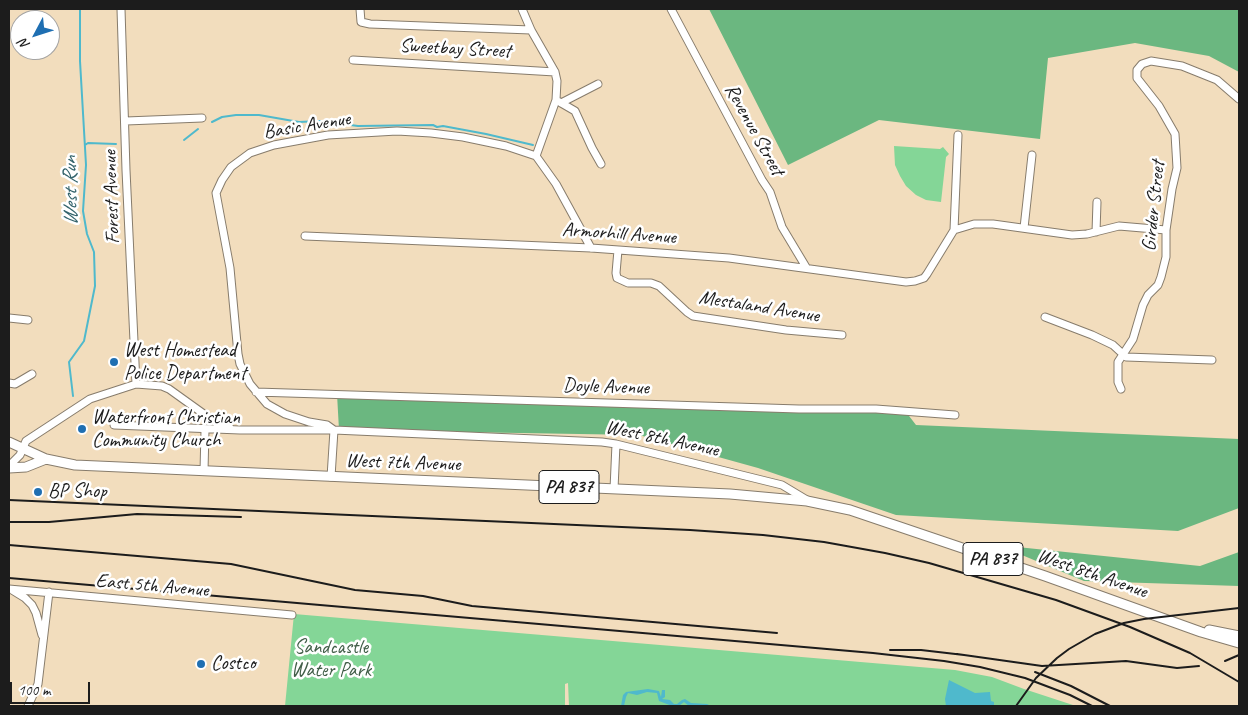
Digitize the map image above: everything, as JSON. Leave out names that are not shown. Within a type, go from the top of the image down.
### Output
[{"type":"main road","name":"PA 837","points":[[9,442],[23,448]]},
{"type":"main road","name":"West 7th Avenue","points":[[23,448],[46,459],[75,465],[758,496],[807,501]]},
{"type":"main road","points":[[9,467],[26,467],[46,459]]},
{"type":"main road","name":"West 8th Avenue","points":[[807,501],[850,510],[1177,623],[1223,636]]},
{"type":"main road","name":"PA 837","points":[[1223,636],[1239,636]]},
{"type":"main road","name":"PA 837","points":[[1223,636],[1239,644]]},
{"type":"street","name":"Forest Avenue","points":[[121,9],[136,384]]},
{"type":"street","points":[[360,9],[361,22],[370,24],[532,30]]},
{"type":"street","points":[[522,9],[555,72],[557,81],[558,102],[536,156],[556,184],[591,248]]},
{"type":"street","name":"Revenue Street","points":[[671,9],[770,192],[782,227],[806,267]]},
{"type":"street","name":"Sweetbay Street","points":[[353,60],[555,72]]},
{"type":"street","name":"Girder Street","points":[[1122,355],[1136,334],[1143,305],[1148,295],[1158,285],[1166,257],[1166,230],[1177,168],[1175,134],[1158,106],[1137,78],[1137,70],[1142,64],[1151,61],[1182,66],[1217,80],[1239,99]]},
{"type":"street","points":[[558,102],[598,84]]},
{"type":"street","points":[[558,102],[575,111],[601,164]]},
{"type":"street","points":[[126,121],[202,118]]},
{"type":"street","name":"Basic Avenue","points":[[334,430],[327,425],[285,414],[267,404],[250,384],[240,364],[230,268],[216,193],[231,166],[250,153],[274,145],[328,135],[396,131],[463,137],[506,146],[536,156]]},
{"type":"street","points":[[958,135],[954,230],[974,224],[1072,234],[1096,232],[1118,226],[1166,230]]},
{"type":"street","points":[[1024,228],[1032,155]]},
{"type":"street","points":[[1096,232],[1097,202]]},
{"type":"street","name":"Armorhill Avenue","points":[[305,236],[591,248],[729,258],[906,282],[916,281],[928,274],[954,230]]},
{"type":"street","name":"Mestaland Avenue","points":[[618,250],[617,278],[628,283],[651,283],[659,286],[693,316],[786,330],[842,335]]},
{"type":"street","points":[[1045,317],[1099,338],[1113,345],[1126,357],[1212,360]]},
{"type":"street","points":[[9,318],[28,320]]},
{"type":"street","points":[[1121,389],[1118,382],[1118,362],[1122,355]]},
{"type":"street","points":[[9,383],[16,384],[32,374]]},
{"type":"street","points":[[9,467],[20,455],[26,441],[90,399],[136,384],[162,386],[169,389],[215,422],[240,430]]},
{"type":"street","name":"Doyle Avenue","points":[[256,392],[790,409],[876,409],[955,415]]},
{"type":"street","name":"West 8th Avenue","points":[[114,425],[205,430],[334,430],[616,444],[782,485],[807,501]]},
{"type":"street","points":[[204,471],[205,430]]},
{"type":"street","points":[[331,477],[334,430]]},
{"type":"street","points":[[614,489],[616,444]]},
{"type":"street","points":[[9,589],[25,598],[32,605],[43,641]]},
{"type":"street","name":"East 5th Avenue","points":[[9,589],[292,615]]},
{"type":"street","points":[[28,706],[38,684],[49,592]]},
{"type":"green space","points":[[709,9],[1239,9],[1239,72],[1209,56],[1135,43],[1048,58],[1040,139],[879,120],[788,165]]},
{"type":"green space","points":[[894,146],[940,149],[943,147],[949,154],[946,157],[941,202],[926,200],[916,195],[906,186],[895,165]]},
{"type":"green space","points":[[337,394],[906,412],[916,425],[1239,439],[1239,508],[1178,531],[896,515],[758,468],[639,435],[339,430]]},
{"type":"green space","points":[[998,545],[1200,566],[1239,552],[1239,586],[1084,581]]},
{"type":"green space","name":"Sandcastle Water Park","points":[[294,614],[955,670],[992,677],[1076,706],[569,706],[568,683],[565,684],[565,706],[285,706]]},
{"type":"water","points":[[949,680],[975,693],[990,692],[991,701],[994,702],[994,706],[946,706],[945,699]]},
{"type":"water","points":[[648,689],[659,691],[661,697],[662,690],[665,690],[665,697],[662,699],[670,700],[674,704],[685,699],[691,703],[711,706],[689,706],[684,702],[679,706],[672,706],[659,701],[657,693],[647,692],[637,695],[628,693],[624,706],[621,706],[623,695],[626,692]]},
{"type":"waterway","name":"West Run","points":[[73,396],[69,362],[84,341],[95,286],[94,252],[87,234],[83,211],[86,165],[80,61],[80,9]]},
{"type":"waterway","points":[[212,122],[222,117],[259,115],[299,122],[320,121],[358,126],[433,125],[486,134],[533,145]]},
{"type":"waterway","points":[[184,140],[198,129]]},
{"type":"waterway","points":[[85,145],[88,143],[116,144]]},
{"type":"railway","points":[[9,500],[690,530],[763,535],[824,542],[929,563],[1056,600],[1130,627],[1190,653],[1239,682]]},
{"type":"railway","points":[[9,522],[49,522],[137,514],[241,517]]},
{"type":"railway","points":[[9,545],[231,564],[355,590],[423,596],[472,606],[777,633]]},
{"type":"railway","points":[[9,578],[873,653],[944,661],[980,667],[1025,678],[1070,695],[1092,706]]},
{"type":"railway","points":[[1016,706],[1036,678],[1057,658],[1095,634],[1124,623],[1144,619],[1239,608]]},
{"type":"railway","points":[[890,650],[921,650],[964,655]]},
{"type":"railway","points":[[957,654],[1042,666],[1126,661],[1177,668],[1199,666]]},
{"type":"railway","points":[[1225,661],[1239,655]]},
{"type":"railway","points":[[1035,672],[1071,686],[1110,706]]},
{"type":"place","name":"West Homestead Police Department","points":[[114,362]]},
{"type":"place","name":"Waterfront Christian Community Church","points":[[82,429]]},
{"type":"place","name":"BP Shop","points":[[38,492]]},
{"type":"place","name":"Costco","points":[[201,664]]}]
